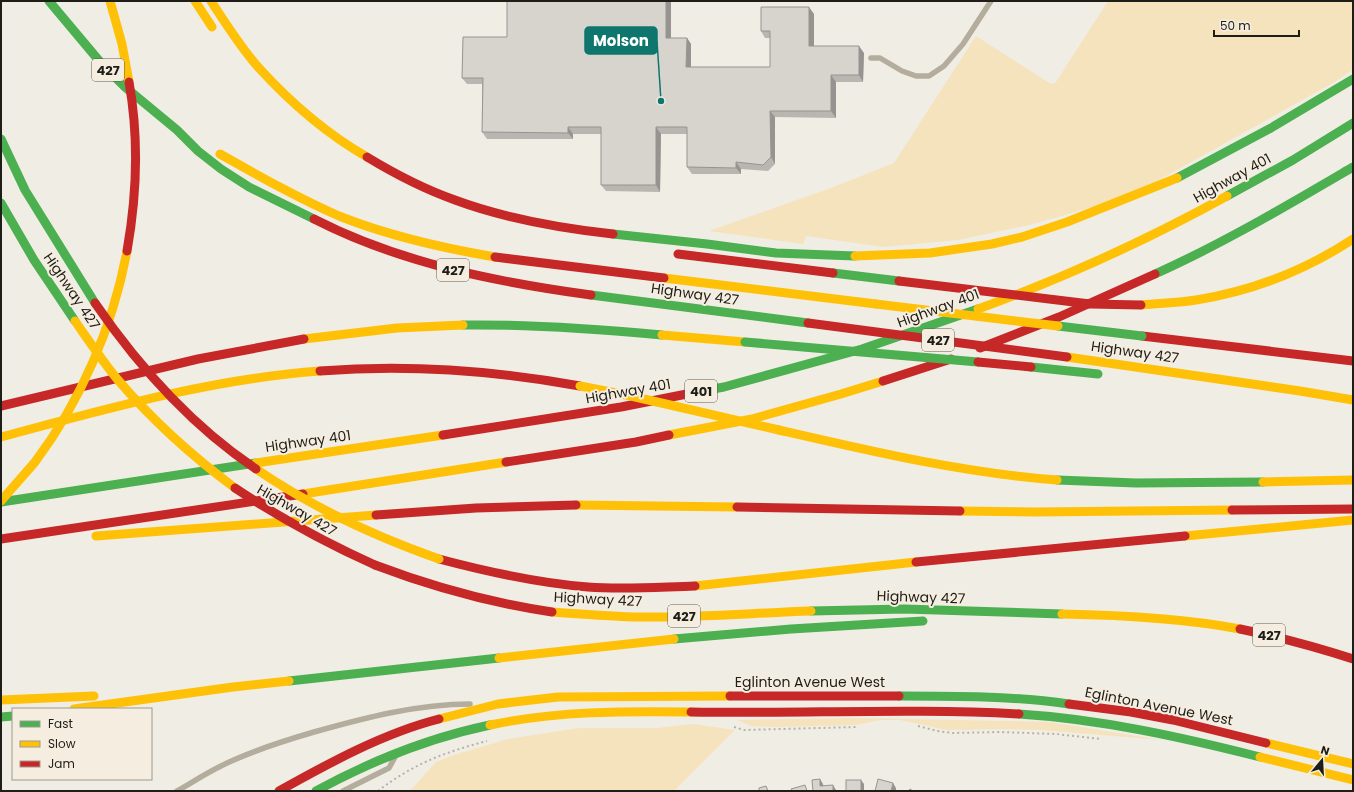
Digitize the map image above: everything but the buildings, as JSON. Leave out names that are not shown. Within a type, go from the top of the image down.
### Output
[{"type":"main road","name":"Highway 427","points":[[49,1],[106,68],[125,87],[177,130],[198,151],[221,169],[278,202],[335,230],[426,262],[502,281],[540,288],[1067,357],[1353,400]]},
{"type":"main road","points":[[1,501],[46,446],[78,392],[92,364],[104,334],[122,274],[133,212],[135,149],[130,87],[123,48],[110,1]]},
{"type":"main road","points":[[195,1],[219,37]]},
{"type":"main road","points":[[211,1],[241,45],[254,61],[277,87],[301,110],[327,131],[364,156],[397,175],[425,188],[488,212],[560,227],[776,253],[883,256],[940,251],[1005,240],[1045,231],[1178,178],[1259,135],[1353,79]]},
{"type":"main road","name":"Highway 401","points":[[1,501],[614,408],[724,387],[802,366],[862,349],[919,330],[1062,277],[1205,209],[1293,160],[1353,123]]},
{"type":"main road","points":[[177,130],[267,181],[331,212],[358,223],[434,245],[462,251],[534,263],[1353,361]]},
{"type":"main road","points":[[1,139],[25,190],[95,303],[123,342],[170,395],[199,423],[248,462],[294,494],[364,531],[439,559],[484,571],[534,581],[589,587],[642,588],[695,586],[970,556],[1353,520]]},
{"type":"main road","points":[[1,540],[636,442],[752,419],[797,407],[924,368],[1066,314],[1180,263],[1255,224],[1353,167]]},
{"type":"main road","name":"Highway 427","points":[[1,203],[34,260],[75,321],[117,379],[166,431],[203,464],[249,499],[279,518],[329,545],[375,565],[437,587],[513,605],[551,612],[585,614],[687,616],[886,609],[1000,614],[1096,615],[1196,622],[1240,628],[1291,639],[1353,659]]},
{"type":"main road","points":[[666,252],[1090,304],[1141,305],[1201,299],[1243,288],[1296,270],[1342,247],[1353,239]]},
{"type":"main road","points":[[1,406],[242,349],[308,338],[399,328],[475,325],[556,328],[745,342],[1110,375]]},
{"type":"main road","points":[[1,437],[188,390],[267,377],[317,371],[387,368],[453,370],[497,373],[580,386],[631,396],[867,450],[928,462],[1041,478],[1090,482],[1148,483],[1353,480]]},
{"type":"main road","points":[[1130,376],[1228,380]]},
{"type":"main road","points":[[1,540],[135,534],[421,512],[534,506],[581,505],[1028,512],[1353,509]]},
{"type":"main road","points":[[82,708],[233,687],[664,640],[1000,614]]},
{"type":"main road","points":[[1,700],[233,687]]},
{"type":"main road","name":"Eglinton Avenue West","points":[[279,791],[333,761],[416,725],[498,704],[558,697],[945,696],[1009,698],[1055,702],[1131,712],[1180,722],[1353,764]]},
{"type":"main road","name":"Eglinton Avenue West","points":[[316,791],[342,776],[399,750],[454,732],[514,720],[565,714],[615,712],[1004,713],[1060,718],[1146,730],[1353,780]]},
{"type":"main road","points":[[1,717],[12,716]]},
{"type":"lane","points":[[871,58],[880,58],[902,71],[916,76],[929,76],[944,66],[963,44],[991,1]]},
{"type":"lane","points":[[177,791],[220,766],[278,743],[350,722],[420,708],[454,704],[498,704]]},
{"type":"lane","points":[[343,791],[389,768],[399,750]]},
{"type":"path","points":[[912,724],[937,731],[953,733],[1000,732],[1048,734],[1102,739]]},
{"type":"path","points":[[753,730],[859,727]]},
{"type":"path","points":[[378,791],[404,772],[429,759],[493,739]]},
{"type":"shaded area","points":[[1108,1],[1353,1],[1353,70],[1333,83],[1157,181],[1093,207],[1033,224],[958,240],[883,247],[806,236],[803,244],[709,231],[831,188],[894,163],[976,36],[1051,84],[1056,82]]},
{"type":"shaded area","points":[[856,718],[1049,722],[1163,740],[1040,730],[947,730],[900,720],[881,720],[856,725],[778,727],[751,726],[737,720]]},
{"type":"shaded area","points":[[693,724],[735,730],[674,791],[410,791],[436,762],[508,739],[579,728],[657,728]]},
{"type":"traffic: fast","points":[[49,1],[101,63],[125,87],[177,130],[198,151],[221,169],[249,187],[314,219]]},
{"type":"traffic: fast","points":[[1177,178],[1271,128],[1353,79]]},
{"type":"traffic: fast","points":[[1227,196],[1293,160],[1353,123]]},
{"type":"traffic: fast","points":[[1,139],[25,190],[95,303]]},
{"type":"traffic: fast","points":[[1155,274],[1231,237],[1353,167]]},
{"type":"traffic: fast","points":[[1,203],[34,260],[75,321]]},
{"type":"traffic: fast","points":[[613,234],[776,253],[855,256]]},
{"type":"traffic: fast","points":[[833,273],[899,281]]},
{"type":"traffic: fast","points":[[591,295],[808,323]]},
{"type":"traffic: fast","points":[[702,391],[724,387],[862,349],[978,309]]},
{"type":"traffic: fast","points":[[463,325],[562,327],[662,335]]},
{"type":"traffic: fast","points":[[1058,326],[1142,336]]},
{"type":"traffic: fast","points":[[745,342],[978,362]]},
{"type":"traffic: fast","points":[[1031,367],[1098,374]]},
{"type":"traffic: fast","points":[[1,502],[256,463]]},
{"type":"traffic: fast","points":[[1057,480],[1136,483],[1263,482]]},
{"type":"traffic: fast","points":[[811,611],[904,609],[1062,614]]},
{"type":"traffic: fast","points":[[674,639],[791,629],[923,621]]},
{"type":"traffic: fast","points":[[289,681],[499,658]]},
{"type":"traffic: fast","points":[[899,696],[963,696],[1048,701],[1069,704]]},
{"type":"traffic: fast","points":[[1019,714],[1080,720],[1140,730],[1260,757]]},
{"type":"traffic: fast","points":[[1,717],[12,716]]},
{"type":"traffic: fast","points":[[316,791],[379,760],[400,752],[467,730],[490,725]]},
{"type":"traffic: slow","points":[[110,1],[122,44],[129,82]]},
{"type":"traffic: slow","points":[[195,1],[212,27]]},
{"type":"traffic: slow","points":[[211,1],[234,36],[271,81],[323,128],[367,157]]},
{"type":"traffic: slow","points":[[220,154],[264,179],[339,216],[377,230],[416,241],[495,257]]},
{"type":"traffic: slow","points":[[855,256],[930,253],[992,244],[1022,237],[1067,222],[1177,178]]},
{"type":"traffic: slow","points":[[978,309],[1042,284],[1136,243],[1227,196]]},
{"type":"traffic: slow","points":[[1141,305],[1196,300],[1258,285],[1297,270],[1353,239]]},
{"type":"traffic: slow","points":[[1,501],[35,462],[52,438],[81,388],[104,335],[121,279],[127,251]]},
{"type":"traffic: slow","points":[[664,278],[876,304]]},
{"type":"traffic: slow","points":[[876,304],[1058,326]]},
{"type":"traffic: slow","points":[[75,321],[112,373],[145,410],[188,451],[235,488]]},
{"type":"traffic: slow","points":[[304,339],[397,328],[463,325]]},
{"type":"traffic: slow","points":[[662,335],[745,342]]},
{"type":"traffic: slow","points":[[1067,357],[1353,400]]},
{"type":"traffic: slow","points":[[1,437],[159,396],[239,381],[320,371]]},
{"type":"traffic: slow","points":[[669,435],[752,419],[883,381]]},
{"type":"traffic: slow","points":[[580,386],[631,396],[779,430]]},
{"type":"traffic: slow","points":[[779,430],[952,467],[1022,477],[1057,480]]},
{"type":"traffic: slow","points":[[256,463],[443,435]]},
{"type":"traffic: slow","points":[[303,494],[506,462]]},
{"type":"traffic: slow","points":[[256,469],[322,509],[344,520],[391,541],[439,559]]},
{"type":"traffic: slow","points":[[1263,482],[1353,480]]},
{"type":"traffic: slow","points":[[576,505],[737,507]]},
{"type":"traffic: slow","points":[[960,511],[1036,512],[1232,510]]},
{"type":"traffic: slow","points":[[96,536],[376,515]]},
{"type":"traffic: slow","points":[[1185,536],[1353,520]]},
{"type":"traffic: slow","points":[[695,586],[916,562]]},
{"type":"traffic: slow","points":[[552,612],[656,617],[811,611]]},
{"type":"traffic: slow","points":[[1062,614],[1151,618],[1196,622],[1240,629]]},
{"type":"traffic: slow","points":[[499,658],[674,639]]},
{"type":"traffic: slow","points":[[81,708],[233,687],[289,681]]},
{"type":"traffic: slow","points":[[1,700],[94,696]]},
{"type":"traffic: slow","points":[[439,719],[498,704],[558,697],[730,696]]},
{"type":"traffic: slow","points":[[490,725],[515,720],[565,714],[615,712],[691,712]]},
{"type":"traffic: slow","points":[[1266,743],[1353,764]]},
{"type":"traffic: slow","points":[[1260,757],[1353,780]]},
{"type":"traffic: jam","points":[[127,251],[133,209],[136,166],[134,124],[129,82]]},
{"type":"traffic: jam","points":[[367,157],[421,186],[474,207],[533,222],[613,234]]},
{"type":"traffic: jam","points":[[314,219],[380,248],[449,269],[520,284],[591,295]]},
{"type":"traffic: jam","points":[[678,254],[833,273]]},
{"type":"traffic: jam","points":[[495,257],[664,278]]},
{"type":"traffic: jam","points":[[980,348],[1059,317],[1155,274]]},
{"type":"traffic: jam","points":[[899,281],[1090,304],[1141,305]]},
{"type":"traffic: jam","points":[[95,303],[130,350],[168,394],[210,434],[256,469]]},
{"type":"traffic: jam","points":[[808,323],[1067,357]]},
{"type":"traffic: jam","points":[[1142,336],[1353,361]]},
{"type":"traffic: jam","points":[[1,406],[198,359],[304,339]]},
{"type":"traffic: jam","points":[[883,381],[951,359]]},
{"type":"traffic: jam","points":[[978,362],[1031,367]]},
{"type":"traffic: jam","points":[[320,371],[418,368],[483,372],[547,380],[580,386]]},
{"type":"traffic: jam","points":[[443,435],[621,407],[702,391]]},
{"type":"traffic: jam","points":[[506,462],[636,442],[669,435]]},
{"type":"traffic: jam","points":[[235,488],[304,530],[375,565]]},
{"type":"traffic: jam","points":[[1,539],[303,494]]},
{"type":"traffic: jam","points":[[376,515],[476,508],[576,505]]},
{"type":"traffic: jam","points":[[737,507],[960,511]]},
{"type":"traffic: jam","points":[[1232,510],[1353,509]]},
{"type":"traffic: jam","points":[[916,562],[1185,536]]},
{"type":"traffic: jam","points":[[439,559],[550,583],[615,588],[695,586]]},
{"type":"traffic: jam","points":[[375,565],[440,587],[484,599],[552,612]]},
{"type":"traffic: jam","points":[[1240,629],[1297,642],[1353,659]]},
{"type":"traffic: jam","points":[[730,696],[899,696]]},
{"type":"traffic: jam","points":[[1069,704],[1131,712],[1173,720],[1266,743]]},
{"type":"traffic: jam","points":[[691,712],[937,711],[1019,714]]},
{"type":"traffic: jam","points":[[279,791],[357,750],[398,732],[439,719]]},
{"type":"place","name":"Molson","points":[[661,101]]}]
